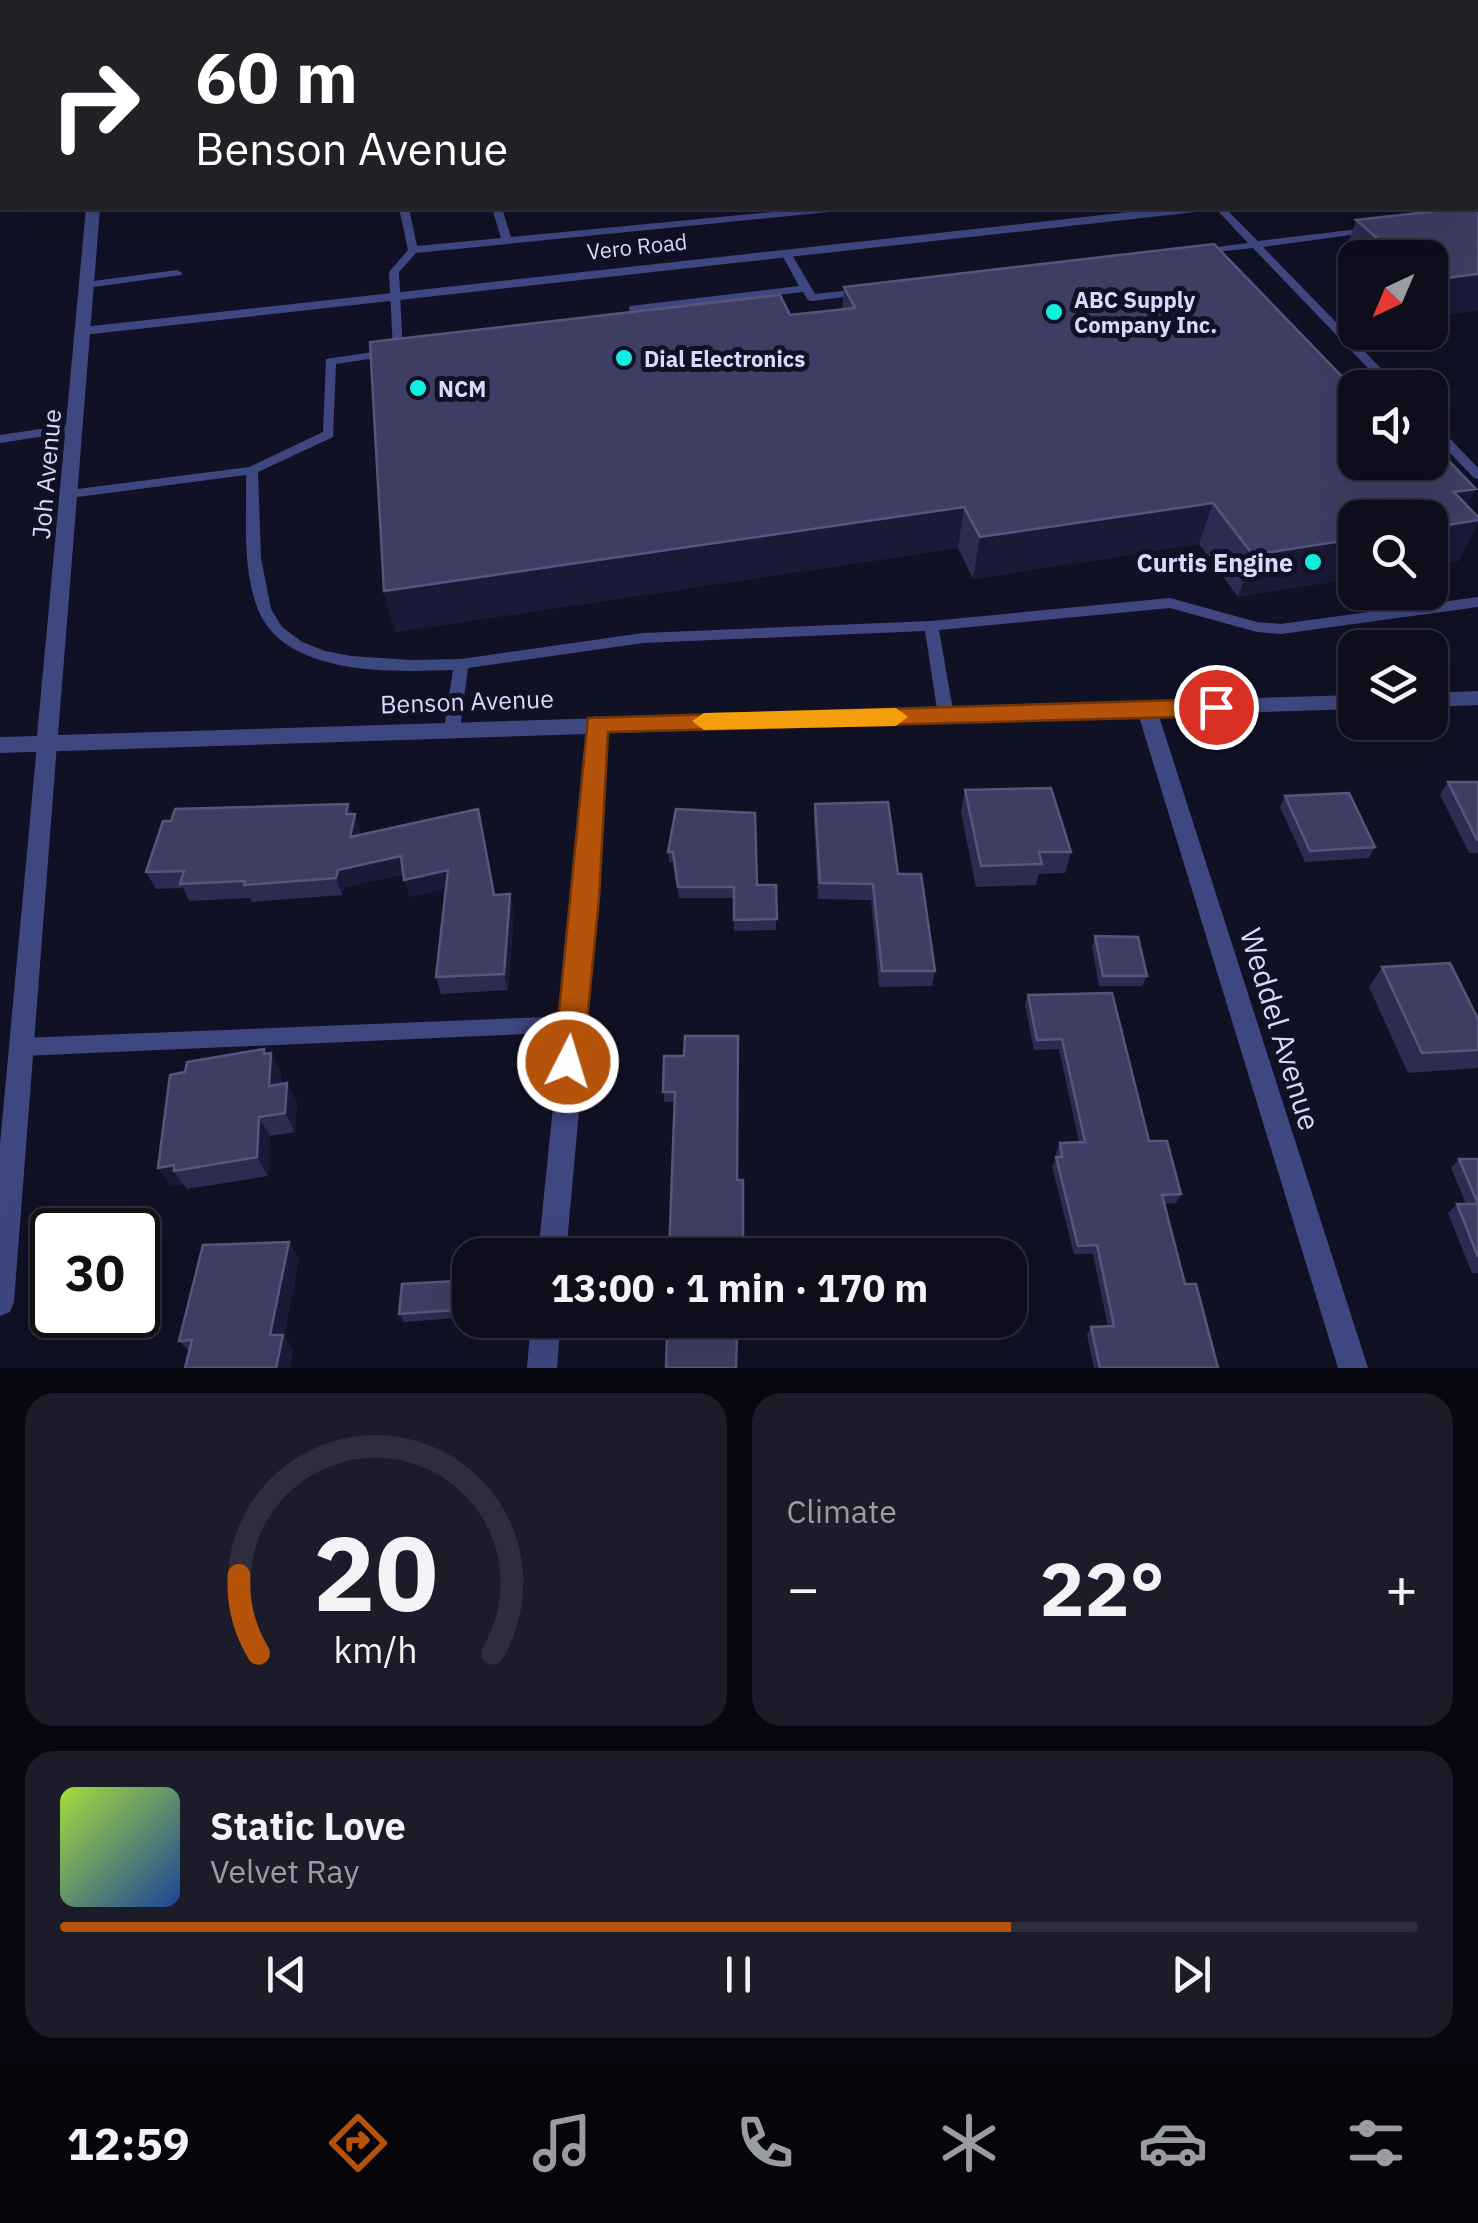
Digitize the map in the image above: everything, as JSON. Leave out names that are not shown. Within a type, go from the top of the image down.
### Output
[{"type":"street","name":"Joh Avenue","points":[[0,1302],[14,1064],[70,494],[93,210]]},
{"type":"street","name":"Vero Road","points":[[83,331],[1177,210]]},
{"type":"street","points":[[1448,699],[1478,698]]},
{"type":"street","name":"Benson Avenue","points":[[0,746],[452,728],[1338,703]]},
{"type":"street","name":"Weddel Avenue","points":[[1147,710],[1353,1368]]},
{"type":"street","points":[[553,1238],[586,898],[596,724]]},
{"type":"street","points":[[542,1368],[544,1338]]},
{"type":"lane","points":[[404,210],[413,250]]},
{"type":"lane","points":[[497,210],[507,241]]},
{"type":"lane","points":[[70,494],[252,470],[328,434],[330,361],[399,352],[394,272],[413,250],[819,210]]},
{"type":"lane","points":[[1222,210],[1377,370]]},
{"type":"lane","points":[[1186,254],[1386,228]]},
{"type":"lane","points":[[786,252],[812,298],[871,291]]},
{"type":"lane","points":[[86,285],[177,273]]},
{"type":"lane","points":[[643,339],[634,308],[806,288]]},
{"type":"lane","points":[[0,439],[74,428]]},
{"type":"lane","points":[[1448,443],[1478,474]]},
{"type":"lane","points":[[252,470],[256,576],[264,613],[279,631],[304,647],[345,662],[391,666],[461,664],[643,638],[932,626],[1170,603],[1257,628],[1281,630],[1478,602]]},
{"type":"lane","points":[[932,626],[946,716]]},
{"type":"lane","points":[[452,728],[461,664]]},
{"type":"lane","points":[[14,1064],[572,1024]]},
{"type":"building","points":[[1478,210],[1478,274],[1448,278],[1448,240],[1379,240],[1356,220]]},
{"type":"building","points":[[1214,244],[1338,372],[1338,480],[1448,480],[1449,461],[1476,489],[1454,492],[1478,520],[1448,525],[1448,500],[1338,500],[1338,542],[1253,555],[1213,503],[980,537],[964,507],[384,591],[370,342],[780,295],[790,315],[855,308],[844,287]]},
{"type":"building","points":[[1448,782],[1478,782],[1478,840],[1477,840]]},
{"type":"building","points":[[1051,788],[1071,852],[1039,852],[1042,864],[981,866],[965,790]]},
{"type":"building","points":[[1349,793],[1375,847],[1310,851],[1285,796]]},
{"type":"building","points":[[888,802],[898,874],[921,874],[935,971],[882,971],[873,884],[820,883],[815,804]]},
{"type":"building","points":[[348,804],[346,814],[355,814],[350,837],[478,809],[494,895],[510,894],[504,974],[436,977],[448,870],[404,880],[401,856],[338,870],[336,878],[244,885],[245,881],[180,884],[184,871],[146,872],[163,821],[171,821],[175,809]]},
{"type":"building","points":[[676,809],[755,813],[757,885],[776,885],[777,919],[734,920],[734,887],[678,887],[673,852],[668,852]]},
{"type":"building","points":[[1095,936],[1138,937],[1147,976],[1103,976]]},
{"type":"building","points":[[1450,963],[1478,1019],[1478,1050],[1422,1053],[1382,967]]},
{"type":"building","points":[[1112,993],[1149,1141],[1167,1141],[1181,1194],[1162,1195],[1185,1284],[1196,1284],[1218,1368],[1100,1368],[1091,1327],[1114,1326],[1097,1245],[1078,1246],[1056,1157],[1062,1157],[1060,1143],[1085,1142],[1062,1039],[1037,1040],[1028,995]]},
{"type":"building","points":[[685,1036],[738,1036],[737,1180],[743,1180],[743,1238],[670,1238],[675,1092],[663,1092],[664,1056],[684,1056]]},
{"type":"building","points":[[264,1049],[264,1054],[271,1053],[269,1086],[287,1083],[285,1113],[259,1117],[257,1157],[174,1171],[174,1165],[158,1168],[170,1075],[185,1072],[187,1062]]},
{"type":"building","points":[[1459,1159],[1478,1159],[1478,1204]]},
{"type":"building","points":[[1457,1204],[1478,1204],[1478,1257]]},
{"type":"building","points":[[289,1242],[270,1335],[283,1335],[276,1368],[185,1368],[192,1340],[179,1341],[203,1245]]},
{"type":"building","points":[[452,1281],[452,1310],[399,1314],[402,1284]]},
{"type":"building","points":[[667,1338],[737,1338],[736,1368],[666,1368]]},
{"type":"slow traffic","points":[[704,721],[896,717]]},
{"type":"place","name":"ABC Supply Company Inc.","points":[[1054,312]]},
{"type":"place","name":"Dial Electronics","points":[[624,358]]},
{"type":"place","name":"NCM","points":[[418,388]]},
{"type":"place","name":"Curtis Engine","points":[[1313,562]]},
{"type":"route","points":[[568,1062],[586,898],[596,724],[1216,707]]}]
